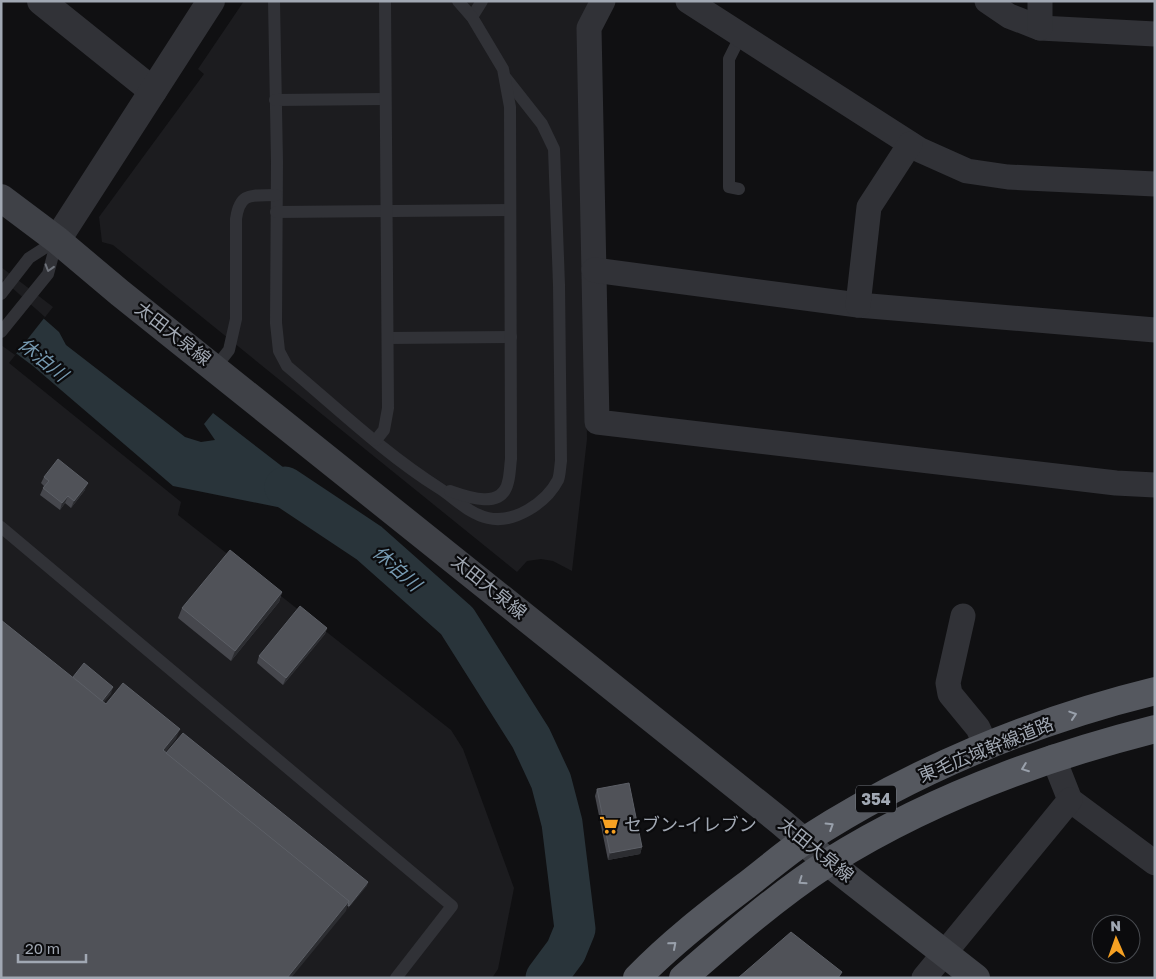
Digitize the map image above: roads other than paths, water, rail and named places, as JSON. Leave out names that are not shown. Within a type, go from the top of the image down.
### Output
[{"type":"highway","name":"東毛広域幹線道路","points":[[637,978],[703,918],[804,842],[878,797],[986,746],[1114,702],[1155,691]]},
{"type":"highway","name":"東毛広域幹線道路","points":[[683,978],[749,920],[829,863],[873,837],[970,790],[1053,758],[1155,729]]},
{"type":"main road","name":"太田大泉線","points":[[1,198],[216,368],[829,863],[976,978]]},
{"type":"street","points":[[41,1],[153,91]]},
{"type":"street","points":[[56,240],[211,1]]},
{"type":"street","points":[[602,1],[589,28],[597,422],[1116,483],[1155,485]]},
{"type":"street","points":[[688,1],[910,144],[967,171],[1008,177],[1155,184]]},
{"type":"street","points":[[988,1],[1009,16],[1040,28],[1155,34]]},
{"type":"street","points":[[1040,1],[1040,28]]},
{"type":"street","points":[[858,305],[869,207],[910,144]]},
{"type":"street","points":[[594,270],[858,305],[1155,330]]},
{"type":"street","points":[[963,616],[950,670],[950,694],[978,728],[986,746]]},
{"type":"street","points":[[1053,758],[1070,800],[1155,863]]},
{"type":"street","points":[[924,978],[1070,800]]},
{"type":"lane","points":[[274,1],[276,323],[279,351],[287,366],[425,481],[470,511],[488,518],[514,516],[544,499],[558,479],[561,462],[559,286],[554,149],[542,124],[505,77]]},
{"type":"lane","points":[[376,440],[384,430],[388,408],[385,1]]},
{"type":"lane","points":[[438,488],[473,499],[489,500],[502,494],[508,484],[511,459],[510,107],[503,69],[472,17],[458,1]]},
{"type":"lane","points":[[472,17],[482,1]]},
{"type":"lane","points":[[739,189],[729,187],[729,59],[741,36]]},
{"type":"lane","points":[[275,100],[385,99]]},
{"type":"lane","points":[[216,368],[229,350],[236,319],[236,219],[238,204],[245,198],[252,196],[276,195]]},
{"type":"lane","points":[[276,212],[510,210]]},
{"type":"lane","points":[[1,294],[29,258],[56,240]]},
{"type":"lane","points":[[1,332],[48,274],[56,240]]},
{"type":"lane","points":[[388,338],[510,337]]},
{"type":"lane","points":[[1,527],[452,906],[396,978]]},
{"type":"water","points":[[1,281],[59,332],[66,345],[185,437],[201,442],[215,440],[204,424],[213,413],[327,501],[332,518],[173,486],[33,366],[1,342]]},
{"type":"waterway","name":"休泊川","points":[[285,487],[369,543],[457,621],[531,738],[551,781],[562,823],[575,929],[566,951],[546,978]]},
{"type":"place","name":"セブン-イレブン","points":[[609,825]]}]
